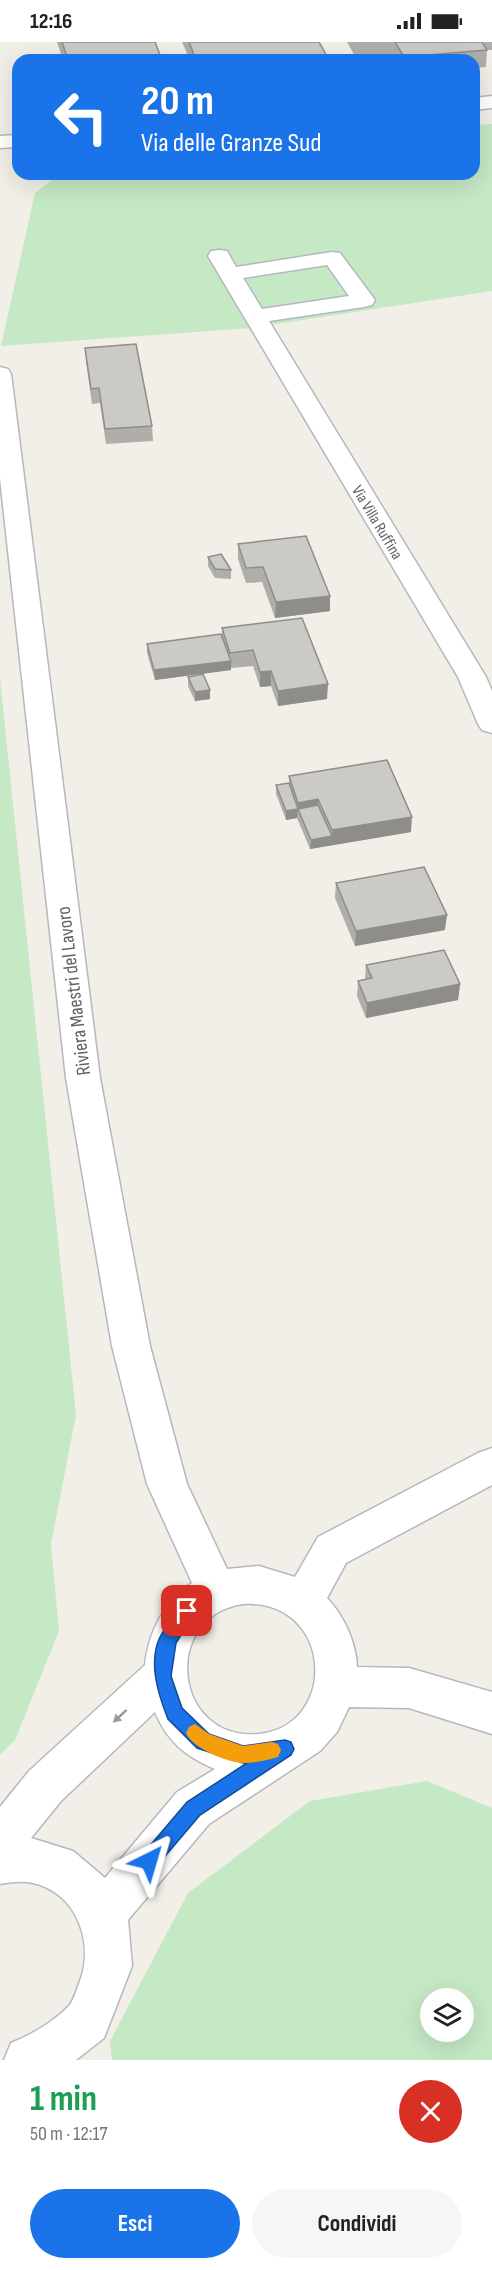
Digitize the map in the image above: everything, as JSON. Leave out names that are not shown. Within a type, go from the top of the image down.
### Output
[{"type":"street","name":"Via Villa Ruffina","points":[[259,319],[364,300],[332,258],[225,265],[472,677],[492,724]]},
{"type":"street","name":"Riviera Maestri del Lavoro","points":[[0,374],[83,1078],[127,1322],[167,1484],[217,1592]]},
{"type":"street","points":[[303,1602],[332,1550],[492,1465]]},
{"type":"street","points":[[36,2059],[87,2021],[109,1966],[105,1913],[193,1808],[285,1749],[320,1724],[338,1687],[339,1655],[327,1625],[303,1602],[276,1589],[246,1585],[217,1592],[187,1611],[167,1641],[163,1676],[174,1713],[203,1741],[243,1754],[285,1749]]},
{"type":"street","points":[[0,1842],[45,1786],[163,1676]]},
{"type":"street","points":[[338,1687],[409,1688],[492,1713]]},
{"type":"street","points":[[0,1861],[21,1858],[57,1867],[87,1890],[105,1925],[109,1966]]},
{"type":"green space","points":[[492,124],[492,291],[251,328],[1,346],[35,193],[52,180],[480,180],[480,125]]},
{"type":"green space","points":[[0,678],[76,1415],[51,1544],[59,1631],[15,1740],[0,1755]]},
{"type":"green space","points":[[427,1781],[492,1808],[492,2060],[112,2060],[110,2041],[188,1893],[310,1801]]},
{"type":"building","points":[[62,42],[155,42],[160,54],[66,54]]},
{"type":"building","points":[[189,42],[319,42],[326,54],[194,54]]},
{"type":"building","points":[[395,42],[482,42],[487,50],[440,54],[402,54]]},
{"type":"building","points":[[136,344],[152,426],[105,429],[99,388],[91,389],[85,348]]},
{"type":"building","points":[[306,536],[330,596],[276,602],[263,567],[246,568],[238,544]]},
{"type":"building","points":[[221,554],[231,570],[215,569],[208,557]]},
{"type":"building","points":[[302,618],[328,684],[278,691],[271,671],[260,672],[253,650],[230,653],[222,628]]},
{"type":"building","points":[[221,634],[231,661],[154,670],[147,644]]},
{"type":"building","points":[[203,674],[210,690],[195,692],[188,677]]},
{"type":"building","points":[[387,760],[412,817],[332,830],[318,799],[298,803],[289,776]]},
{"type":"building","points":[[289,783],[298,809],[286,811],[276,785]]},
{"type":"building","points":[[318,805],[332,836],[311,840],[298,809]]},
{"type":"building","points":[[424,867],[447,915],[356,931],[336,883]]},
{"type":"building","points":[[444,950],[460,984],[367,1003],[358,981],[372,978],[366,965]]},
{"type":"slow traffic","points":[[195,1733],[203,1741],[243,1754],[272,1750]]},
{"type":"route","points":[[149,1861],[193,1808],[285,1749],[243,1754],[203,1741],[174,1713],[163,1676],[167,1641],[187,1611]]}]
